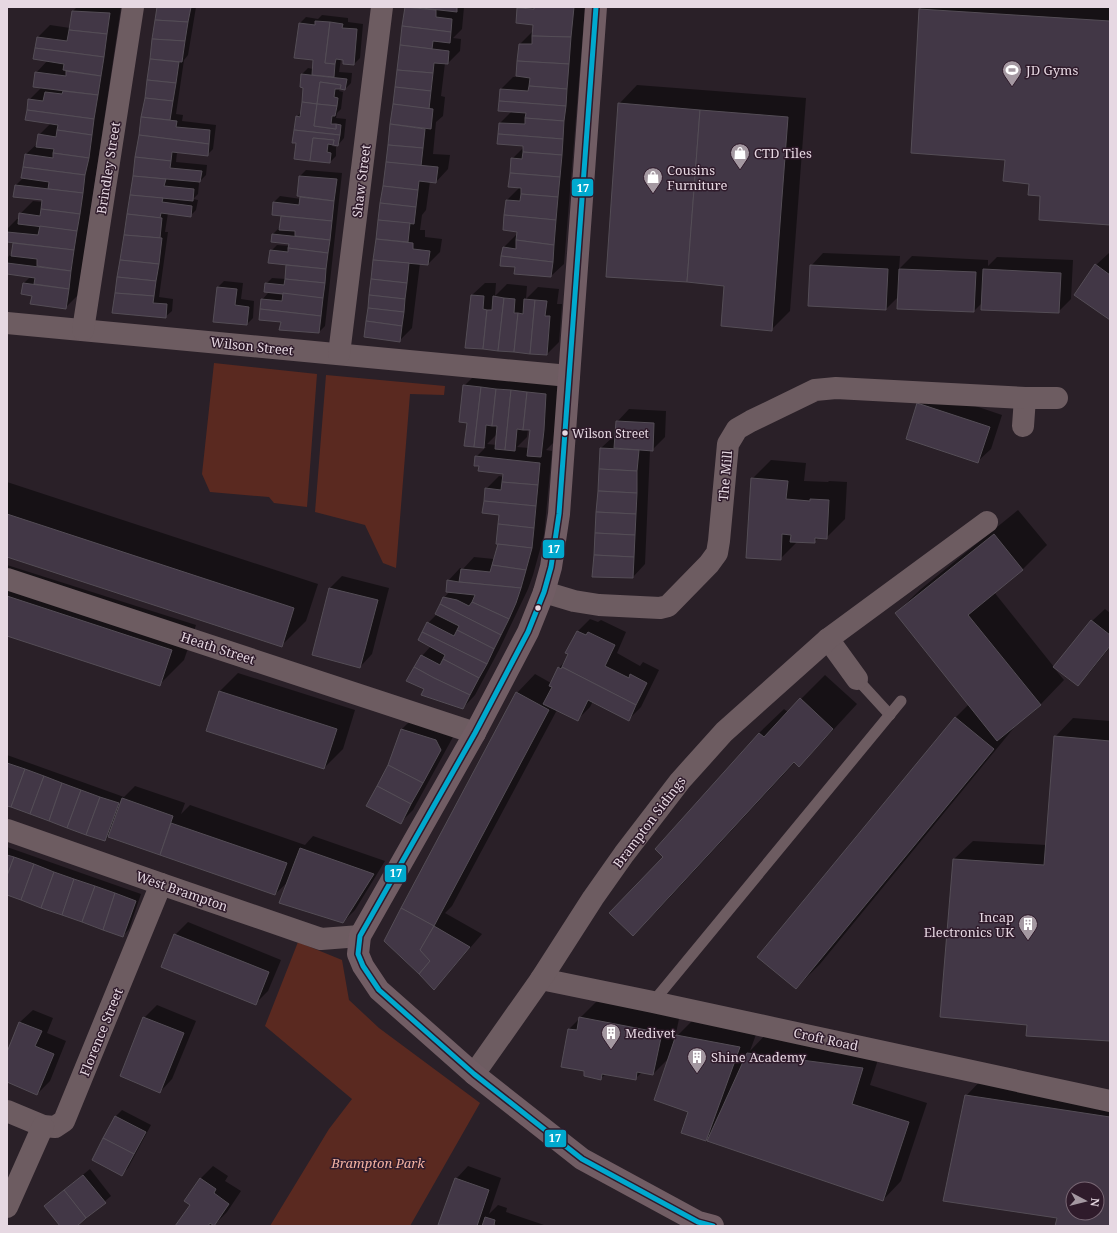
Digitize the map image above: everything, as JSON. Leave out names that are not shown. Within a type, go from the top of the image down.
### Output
[{"type":"street","name":"Brindley Street","points":[[83,330],[133,7]]},
{"type":"street","name":"Shaw Street","points":[[340,354],[382,7]]},
{"type":"street","points":[[596,7],[559,514],[551,567],[544,592],[528,632],[475,733],[360,936],[358,954],[363,966],[379,990],[474,1074],[582,1159],[702,1225]]},
{"type":"street","name":"Wilson Street","points":[[7,323],[569,376]]},
{"type":"street","name":"The Mill","points":[[544,592],[574,601],[598,605],[660,608],[668,606],[709,564],[717,553],[728,444],[737,429],[751,420],[815,390],[836,388],[1025,398],[1056,398]]},
{"type":"street","points":[[1023,426],[1025,398]]},
{"type":"street","name":"Brampton Sidings","points":[[474,1074],[541,979],[593,898],[624,854],[680,781],[724,732],[828,639],[987,522]]},
{"type":"street","name":"Heath Street","points":[[7,579],[475,733]]},
{"type":"street","points":[[828,639],[857,679]]},
{"type":"street","name":"West Brampton","points":[[7,830],[321,938],[360,936]]},
{"type":"street","name":"Florence Street","points":[[43,1126],[56,1127],[64,1121],[161,884]]},
{"type":"street","name":"Croft Road","points":[[541,979],[1110,1101]]},
{"type":"street","points":[[7,1111],[43,1126],[7,1207]]},
{"type":"lane","points":[[857,679],[890,715]]},
{"type":"lane","points":[[653,1002],[902,700]]},
{"type":"green space","points":[[214,363],[317,374],[307,507],[274,503],[269,497],[210,492],[202,474]]},
{"type":"green space","points":[[326,375],[445,386],[444,395],[410,394],[396,568],[383,563],[365,525],[315,512]]},
{"type":"green space","name":"Brampton Park","points":[[298,942],[342,960],[349,1000],[379,1028],[480,1103],[410,1226],[270,1226],[329,1129],[352,1099],[265,1026]]},
{"type":"building","points":[[157,7],[191,7],[188,22],[155,20]]},
{"type":"building","points":[[405,7],[436,10],[436,17],[452,19],[451,32],[402,26]]},
{"type":"building","points":[[413,7],[457,7],[457,12]]},
{"type":"building","points":[[534,7],[574,7],[571,37],[532,36],[533,25],[516,23],[517,8],[534,9]]},
{"type":"building","name":"JD Gyms","points":[[919,9],[1110,21],[1110,225],[1039,220],[1040,196],[1028,195],[1029,184],[1003,181],[1005,160],[911,153]]},
{"type":"building","points":[[72,11],[110,13],[107,34],[69,30]]},
{"type":"building","points":[[155,20],[188,22],[185,41],[152,39]]},
{"type":"building","points":[[315,21],[330,22],[325,63],[335,64],[334,77],[312,75],[313,60],[294,58],[299,23],[315,25]]},
{"type":"building","points":[[330,22],[343,24],[342,28],[357,29],[354,65],[343,64],[343,60],[336,59],[335,64],[325,63]]},
{"type":"building","points":[[402,26],[451,32],[450,43],[433,41],[432,49],[400,45]]},
{"type":"building","points":[[69,30],[107,34],[104,57],[35,48],[37,37],[67,41]]},
{"type":"building","points":[[532,36],[571,37],[569,64],[517,61],[519,44],[532,44]]},
{"type":"building","points":[[152,39],[185,41],[182,62],[150,59]]},
{"type":"building","points":[[400,45],[449,51],[448,64],[434,63],[433,73],[397,70]]},
{"type":"building","points":[[35,48],[104,57],[101,76],[63,70],[64,64],[33,59]]},
{"type":"building","points":[[150,59],[179,62],[176,83],[147,80]]},
{"type":"building","points":[[517,61],[569,64],[567,89],[529,86],[530,78],[516,76]]},
{"type":"building","points":[[397,70],[433,73],[431,91],[395,87]]},
{"type":"building","points":[[66,71],[101,76],[98,95],[33,87],[35,72],[66,76]]},
{"type":"building","points":[[301,74],[347,79],[345,90],[340,89],[341,85],[320,82],[317,104],[302,102],[303,88],[300,87]]},
{"type":"building","points":[[147,80],[176,83],[173,101],[145,98]]},
{"type":"building","points":[[320,82],[341,85],[340,89],[335,89],[334,97],[338,98],[337,106],[317,104]]},
{"type":"building","points":[[529,86],[567,89],[566,106],[499,101],[500,89],[528,91]]},
{"type":"building","points":[[395,87],[431,91],[429,109],[393,104]]},
{"type":"building","points":[[63,91],[98,95],[94,119],[27,110],[28,99],[43,101],[45,92],[62,94]]},
{"type":"building","points":[[145,98],[173,101],[170,120],[141,117]]},
{"type":"building","points":[[499,101],[566,106],[564,121],[525,118],[526,113],[498,111]]},
{"type":"building","points":[[302,102],[317,104],[314,126],[336,129],[336,124],[341,125],[340,135],[294,130],[296,116],[300,117]]},
{"type":"building","name":"Cousins Furniture","points":[[618,103],[700,110],[687,282],[606,277]]},
{"type":"building","points":[[317,104],[337,106],[335,116],[332,116],[331,124],[336,124],[336,129],[314,126]]},
{"type":"building","points":[[393,104],[433,109],[431,129],[390,124]]},
{"type":"building","points":[[27,110],[94,119],[92,135],[57,130],[58,125],[25,120]]},
{"type":"building","name":"CTD Tiles","points":[[700,110],[788,117],[772,331],[721,326],[724,286],[687,282]]},
{"type":"building","points":[[141,117],[177,121],[176,127],[210,130],[209,144],[139,135]]},
{"type":"building","points":[[525,118],[564,121],[563,139],[498,134],[499,123],[525,124]]},
{"type":"building","points":[[390,124],[425,129],[423,148],[388,145]]},
{"type":"building","points":[[57,130],[92,135],[89,158],[53,153],[54,149],[36,147],[38,134],[56,137]]},
{"type":"building","points":[[294,130],[340,135],[338,146],[333,145],[334,140],[313,138],[310,161],[294,159],[296,143],[292,143]]},
{"type":"building","points":[[498,134],[563,139],[562,155],[523,152],[523,146],[497,144]]},
{"type":"building","points":[[139,135],[209,144],[208,156],[172,152],[171,161],[135,157]]},
{"type":"building","points":[[313,138],[334,140],[333,145],[328,144],[327,152],[331,153],[330,163],[310,161]]},
{"type":"building","points":[[388,145],[423,148],[421,166],[386,162]]},
{"type":"building","points":[[523,152],[562,155],[560,177],[510,173],[511,158],[522,159]]},
{"type":"building","points":[[53,153],[89,158],[85,175],[23,167],[25,154],[53,158]]},
{"type":"building","points":[[135,157],[171,161],[170,168],[202,171],[200,182],[133,176]]},
{"type":"building","points":[[386,162],[438,167],[436,183],[419,181],[418,190],[383,186]]},
{"type":"building","points":[[23,167],[85,175],[83,193],[48,189],[49,182],[21,178]]},
{"type":"building","points":[[510,173],[560,177],[558,197],[521,194],[521,188],[508,187]]},
{"type":"building","points":[[133,176],[166,179],[164,186],[194,189],[193,201],[130,195]]},
{"type":"building","points":[[299,176],[337,179],[334,201],[297,196]]},
{"type":"building","points":[[15,185],[83,193],[80,214],[41,209],[42,200],[13,197]]},
{"type":"building","points":[[383,186],[418,190],[416,207],[380,203]]},
{"type":"building","points":[[521,194],[558,197],[556,220],[504,215],[506,200],[520,201]]},
{"type":"building","points":[[130,195],[163,198],[162,202],[192,206],[191,217],[161,213],[160,218],[127,214]]},
{"type":"building","points":[[300,197],[334,201],[332,221],[272,215],[273,202],[299,205]]},
{"type":"building","points":[[380,203],[416,207],[414,224],[378,220]]},
{"type":"building","points":[[41,209],[80,214],[77,231],[18,224],[19,213],[40,216]]},
{"type":"building","points":[[127,214],[162,218],[160,238],[124,235]]},
{"type":"building","points":[[504,215],[556,220],[554,245],[516,240],[517,232],[503,230]]},
{"type":"building","points":[[281,216],[332,221],[330,240],[295,236],[295,231],[279,230]]},
{"type":"building","points":[[378,220],[410,223],[408,242],[376,239]]},
{"type":"building","points":[[40,226],[77,231],[74,250],[7,242],[7,232],[38,235]]},
{"type":"building","points":[[272,234],[330,240],[328,253],[288,248],[289,244],[271,242]]},
{"type":"building","points":[[124,235],[162,238],[159,264],[120,260]]},
{"type":"building","points":[[376,239],[413,243],[413,249],[430,251],[428,265],[373,260]]},
{"type":"building","points":[[516,240],[554,245],[553,262],[501,256],[503,247],[516,249]]},
{"type":"building","points":[[13,243],[74,250],[71,271],[37,266],[37,259],[11,256]]},
{"type":"building","points":[[288,248],[328,253],[326,269],[268,263],[270,250],[288,252]]},
{"type":"building","points":[[501,256],[553,262],[551,277],[514,274],[515,267],[500,266]]},
{"type":"building","points":[[120,260],[159,264],[156,281],[117,277]]},
{"type":"building","points":[[373,260],[409,263],[407,283],[371,279]]},
{"type":"building","points":[[7,263],[71,271],[69,289],[34,284],[35,278],[7,274]]},
{"type":"building","points":[[1095,264],[1110,275],[1110,320],[1074,295]]},
{"type":"building","points":[[286,265],[326,269],[325,283],[285,279]]},
{"type":"building","points":[[810,265],[888,269],[886,310],[808,306]]},
{"type":"building","points":[[899,269],[976,272],[974,312],[897,309]]},
{"type":"building","points":[[983,269],[1061,273],[1059,313],[981,310]]},
{"type":"building","points":[[117,277],[156,281],[154,296],[115,293]]},
{"type":"building","points":[[285,279],[325,283],[323,298],[264,292],[265,283],[284,285]]},
{"type":"building","points":[[371,279],[407,283],[405,299],[369,295]]},
{"type":"building","points":[[23,283],[69,289],[66,309],[30,304],[32,296],[21,294]]},
{"type":"building","points":[[217,287],[237,289],[235,305],[249,307],[247,325],[213,322]]},
{"type":"building","points":[[115,293],[154,296],[153,303],[167,304],[166,318],[112,313]]},
{"type":"building","points":[[283,293],[323,298],[321,316],[260,309],[261,299],[282,301]]},
{"type":"building","points":[[369,295],[405,299],[404,312],[368,308]]},
{"type":"building","points":[[471,295],[484,296],[483,309],[487,310],[483,349],[465,348]]},
{"type":"building","points":[[493,296],[504,298],[498,351],[483,349],[487,310],[492,310]]},
{"type":"building","points":[[504,298],[515,299],[514,313],[518,313],[514,352],[498,351]]},
{"type":"building","points":[[524,299],[535,300],[530,354],[514,352],[518,313],[523,314]]},
{"type":"building","points":[[535,300],[547,301],[545,316],[550,316],[547,355],[530,354]]},
{"type":"building","points":[[368,308],[404,312],[402,326],[366,321]]},
{"type":"building","points":[[260,309],[321,316],[319,333],[279,330],[281,322],[259,320]]},
{"type":"building","points":[[366,321],[402,326],[400,342],[364,337]]},
{"type":"building","points":[[463,385],[481,387],[474,447],[464,446],[467,423],[459,422]]},
{"type":"building","points":[[481,387],[496,389],[492,426],[486,425],[484,448],[474,447]]},
{"type":"building","points":[[496,389],[511,390],[505,450],[495,449],[497,426],[492,426]]},
{"type":"building","points":[[511,390],[527,392],[523,430],[517,429],[515,451],[505,450]]},
{"type":"building","points":[[527,392],[546,394],[541,457],[527,456],[530,430],[523,430]]},
{"type":"building","points":[[917,403],[990,427],[978,463],[906,439]]},
{"type":"building","points":[[616,421],[654,423],[653,451],[614,448]]},
{"type":"building","points":[[600,448],[639,450],[637,471],[599,469]]},
{"type":"building","points":[[475,456],[540,463],[538,485],[502,482],[503,474],[478,471],[479,466],[474,466]]},
{"type":"building","points":[[599,469],[637,471],[637,493],[598,491]]},
{"type":"building","points":[[751,478],[788,481],[786,499],[810,501],[810,499],[829,500],[827,539],[815,538],[815,543],[790,542],[791,535],[782,534],[781,560],[746,558]]},
{"type":"building","points":[[502,482],[538,485],[536,506],[484,501],[485,488],[501,490]]},
{"type":"building","points":[[598,491],[637,493],[636,514],[596,512]]},
{"type":"building","points":[[484,501],[536,506],[534,528],[498,524],[499,515],[482,513]]},
{"type":"building","points":[[596,512],[636,514],[635,535],[595,533]]},
{"type":"building","points":[[7,514],[294,608],[282,647],[7,557]]},
{"type":"building","points":[[498,524],[534,528],[532,548],[496,544]]},
{"type":"building","points":[[595,533],[635,535],[634,557],[594,555]]},
{"type":"building","points":[[994,534],[1023,570],[968,615],[1041,705],[997,741],[895,613]]},
{"type":"building","points":[[498,544],[532,548],[526,570],[492,565]]},
{"type":"building","points":[[594,555],[634,557],[633,578],[592,577]]},
{"type":"building","points":[[492,565],[526,570],[521,588],[459,582],[461,569],[490,572]]},
{"type":"building","points":[[447,580],[521,588],[509,619],[472,602],[475,595],[446,592]]},
{"type":"building","points":[[329,588],[378,600],[360,668],[312,655]]},
{"type":"building","points":[[7,596],[172,650],[160,686],[7,636]]},
{"type":"building","points":[[443,597],[457,600],[469,606],[472,602],[509,619],[501,635],[440,604]]},
{"type":"building","points":[[440,604],[501,635],[494,649],[457,630],[459,626],[435,614]]},
{"type":"building","points":[[1091,620],[1110,635],[1110,646],[1078,686],[1053,667]]},
{"type":"building","points":[[427,622],[454,636],[457,630],[494,649],[487,664],[422,632]]},
{"type":"building","points":[[577,631],[586,635],[588,632],[615,645],[605,666],[629,678],[630,674],[647,683],[636,705],[562,667],[568,654],[565,653]]},
{"type":"building","points":[[422,632],[487,664],[479,678],[443,659],[445,655],[418,640]]},
{"type":"building","points":[[421,655],[440,665],[443,659],[479,678],[470,695],[414,667]]},
{"type":"building","points":[[414,667],[470,695],[463,709],[421,695],[424,689],[406,681]]},
{"type":"building","points":[[558,667],[561,669],[562,667],[636,705],[629,721],[588,700],[578,721],[543,704],[552,687],[549,686]]},
{"type":"building","points":[[219,691],[337,729],[324,769],[206,731]]},
{"type":"building","points":[[516,692],[549,710],[434,926],[401,908]]},
{"type":"building","points":[[800,698],[833,729],[799,767],[794,762],[633,936],[609,913],[663,857],[655,849],[759,733],[764,737]]},
{"type":"building","points":[[955,717],[994,749],[796,989],[757,957]]},
{"type":"building","points":[[401,729],[436,740],[441,750],[423,783],[388,765]]},
{"type":"building","name":"Incap Electronics UK","points":[[1054,736],[1110,741],[1110,1041],[1026,1036],[1027,1025],[940,1017],[953,859],[1044,865]]},
{"type":"building","points":[[7,763],[25,769],[11,807],[7,806]]},
{"type":"building","points":[[388,765],[423,783],[411,804],[377,786]]},
{"type":"building","points":[[25,769],[44,776],[30,814],[11,807]]},
{"type":"building","points":[[44,776],[62,783],[49,821],[30,814]]},
{"type":"building","points":[[62,783],[81,790],[67,828],[49,821]]},
{"type":"building","points":[[377,786],[411,804],[401,824],[366,806]]},
{"type":"building","points":[[81,790],[100,797],[86,835],[67,828]]},
{"type":"building","points":[[100,797],[119,803],[105,841],[86,835]]},
{"type":"building","points":[[122,798],[173,816],[160,855],[108,837]]},
{"type":"building","points":[[171,823],[287,863],[275,895],[160,855]]},
{"type":"building","points":[[300,848],[374,874],[343,923],[279,903]]},
{"type":"building","points":[[7,855],[14,857],[7,876]]},
{"type":"building","points":[[14,857],[34,864],[21,900],[7,895],[7,876]]},
{"type":"building","points":[[34,864],[54,872],[41,908],[21,900]]},
{"type":"building","points":[[54,872],[74,879],[62,915],[41,908]]},
{"type":"building","points":[[74,879],[95,886],[82,922],[62,915]]},
{"type":"building","points":[[95,886],[115,893],[103,930],[82,922]]},
{"type":"building","points":[[115,893],[136,901],[123,937],[103,930]]},
{"type":"building","points":[[401,908],[434,926],[420,950],[430,961],[419,974],[384,941]]},
{"type":"building","points":[[434,926],[470,947],[434,990],[419,974],[430,961],[420,950]]},
{"type":"building","points":[[174,934],[269,972],[256,1005],[161,967]]},
{"type":"building","points":[[143,1017],[184,1033],[160,1093],[120,1076]]},
{"type":"building","name":"Medivet","points":[[579,1017],[662,1033],[653,1075],[637,1072],[636,1080],[602,1074],[601,1080],[584,1076],[584,1071],[561,1067],[568,1029],[577,1030]]},
{"type":"building","points":[[19,1022],[42,1031],[35,1046],[54,1054],[37,1095],[7,1082],[7,1052]]},
{"type":"building","name":"Shine Academy","points":[[676,1035],[740,1047],[706,1141],[681,1133],[688,1112],[654,1100]]},
{"type":"building","points":[[747,1053],[863,1068],[852,1104],[909,1122],[883,1201],[707,1141]]},
{"type":"building","points":[[965,1095],[1110,1117],[1110,1226],[1055,1226],[1057,1218],[943,1201]]},
{"type":"building","points":[[115,1116],[146,1132],[134,1154],[103,1138]]},
{"type":"building","points":[[103,1138],[134,1154],[122,1176],[92,1160]]},
{"type":"building","points":[[83,1175],[106,1203],[86,1218],[64,1190]]},
{"type":"building","points":[[200,1178],[216,1189],[214,1193],[229,1204],[214,1226],[210,1223],[208,1226],[175,1226],[190,1205],[184,1201]]},
{"type":"building","points":[[455,1178],[489,1190],[477,1226],[438,1225]]},
{"type":"building","points":[[64,1190],[86,1218],[77,1226],[60,1226],[44,1206]]},
{"type":"building","points":[[485,1217],[495,1220],[494,1225],[498,1226],[482,1226]]},
{"type":"transit line","name":"17","points":[[596,7],[559,514],[551,567],[544,592],[528,632],[475,733],[360,936],[358,954],[363,966],[379,990],[474,1074],[582,1159],[698,1222],[713,1226]]},
{"type":"place","name":"JD Gyms","points":[[1012,87]]},
{"type":"place","name":"CTD Tiles","points":[[740,170]]},
{"type":"place","name":"Cousins Furniture","points":[[653,194]]},
{"type":"place","name":"Wilson Street","points":[[565,433]]},
{"type":"place","name":"Incap Electronics UK","points":[[1028,941]]},
{"type":"place","name":"Medivet","points":[[611,1050]]},
{"type":"place","name":"Shine Academy","points":[[697,1074]]}]
